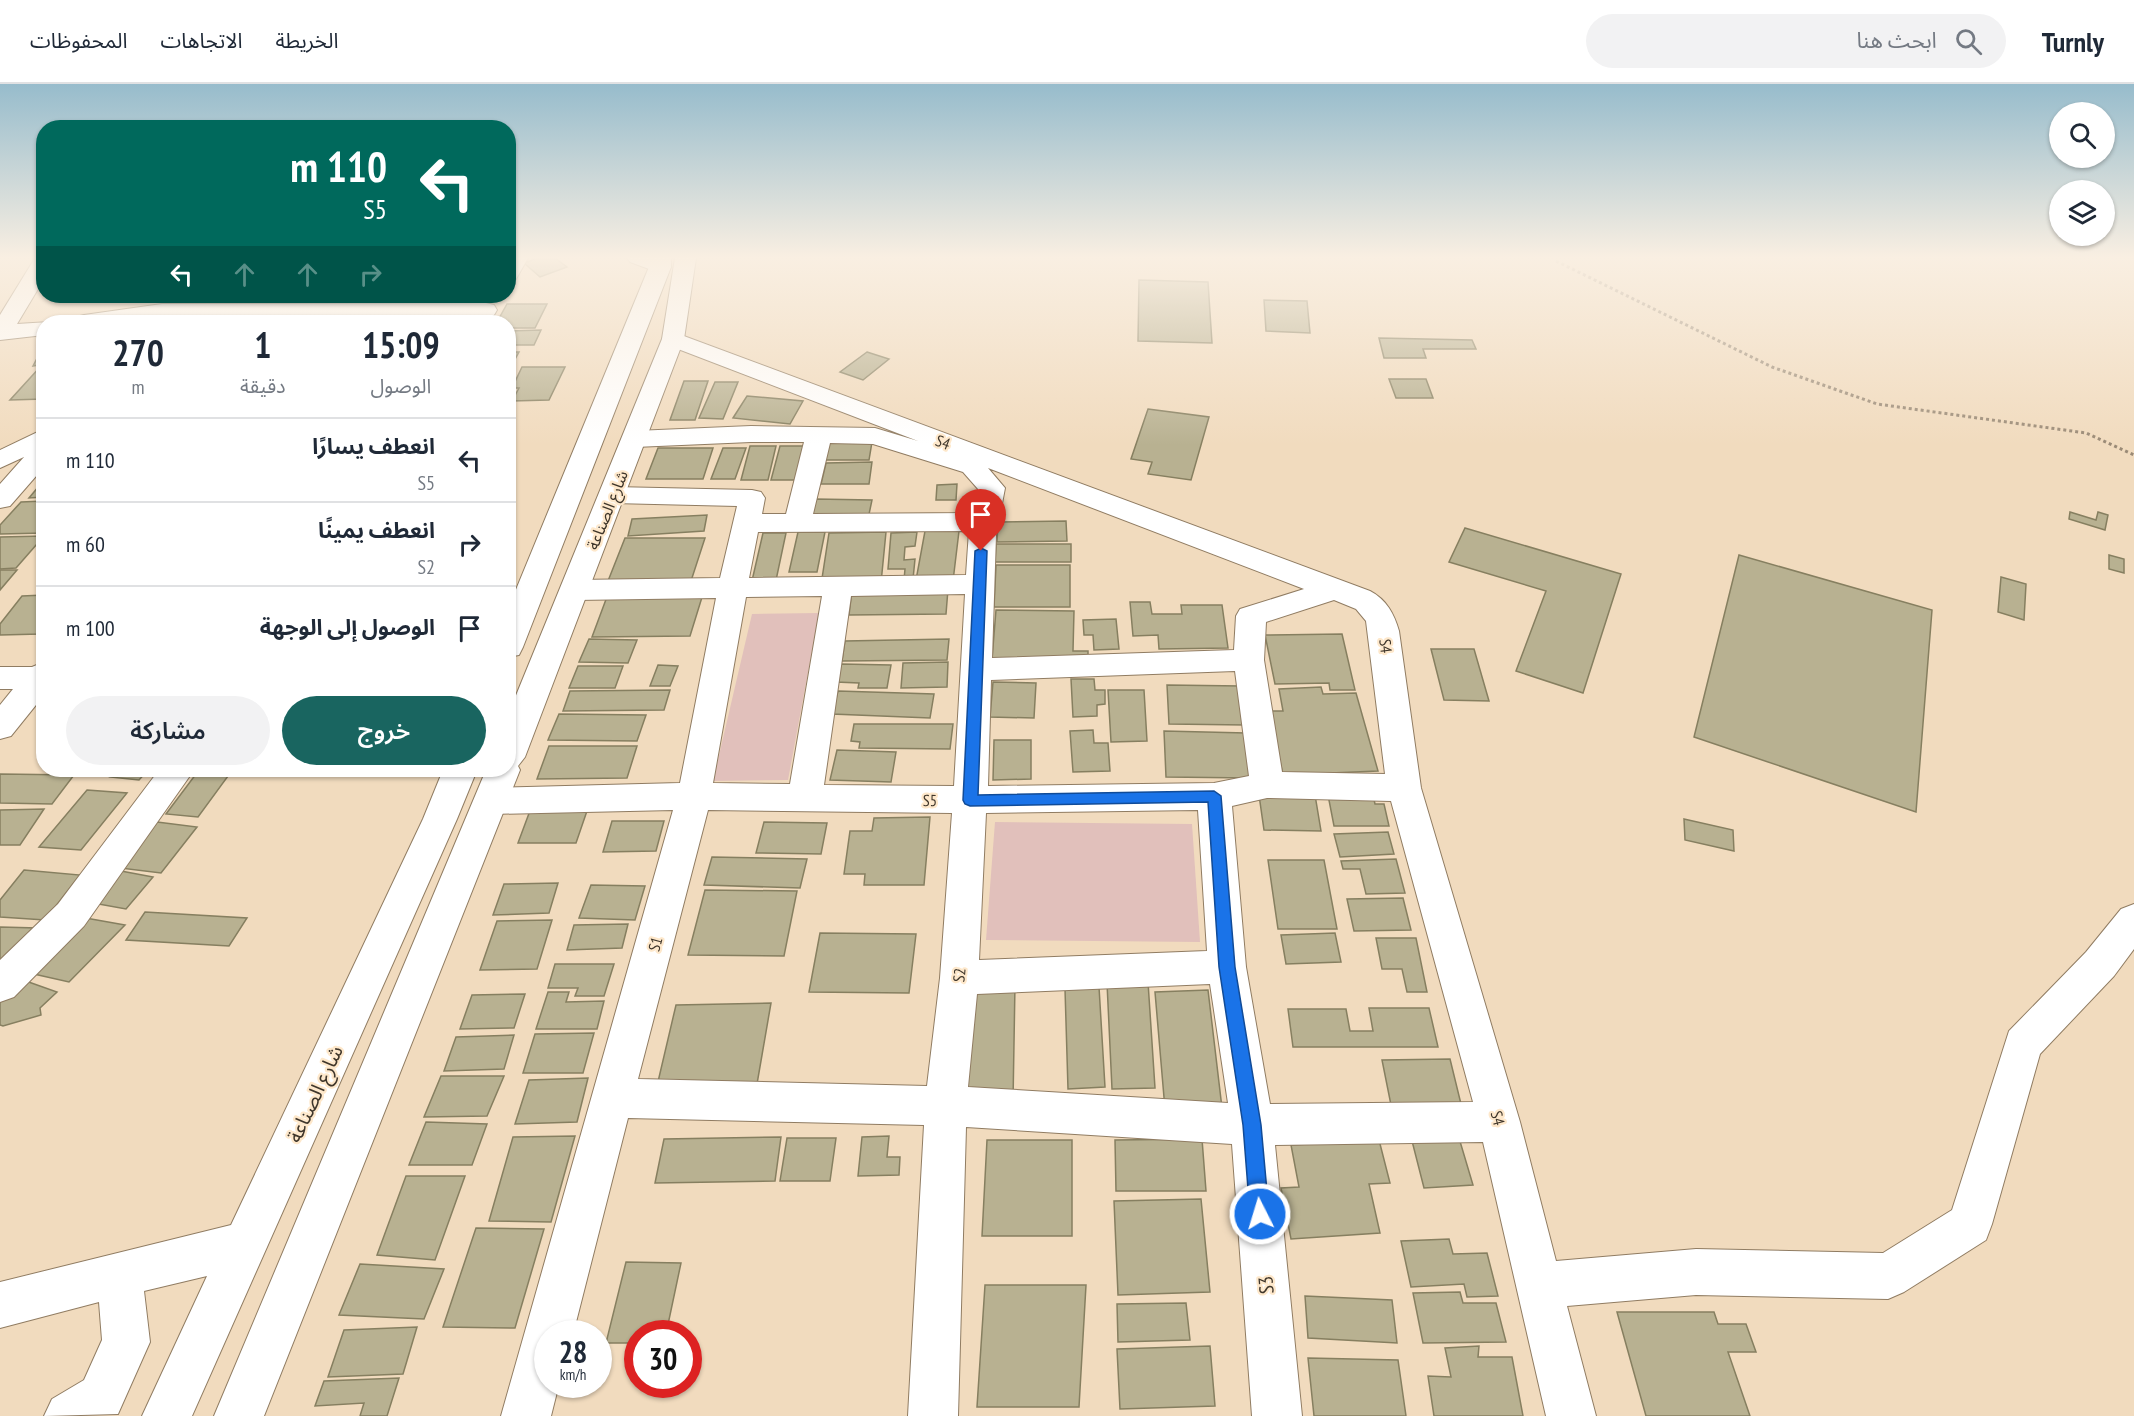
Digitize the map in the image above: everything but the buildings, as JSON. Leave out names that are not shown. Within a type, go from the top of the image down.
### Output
[{"type":"street","points":[[0,333],[8,320]]},
{"type":"street","points":[[516,626],[630,320]]},
{"type":"street","name":"شارع الصناعة","points":[[516,737],[635,439],[673,339],[676,320]]},
{"type":"street","points":[[0,333],[36,329]]},
{"type":"street","name":"S4","points":[[673,339],[1335,590],[1365,598],[1378,613],[1382,622],[1404,788],[1499,1122],[1571,1416]]},
{"type":"street","points":[[635,439],[751,434],[819,435],[797,523]]},
{"type":"street","name":"S2","points":[[819,435],[875,436],[972,466],[992,488],[983,528],[959,978],[946,1106],[933,1416]]},
{"type":"street","points":[[0,460],[36,440]]},
{"type":"street","points":[[0,500],[36,460]]},
{"type":"street","name":"S1","points":[[553,1320],[694,796],[752,498],[613,495]]},
{"type":"street","points":[[743,536],[797,523],[983,528]]},
{"type":"street","points":[[576,590],[980,584]]},
{"type":"street","points":[[805,798],[838,586]]},
{"type":"street","points":[[1267,785],[1249,660],[1251,616],[1335,590]]},
{"type":"street","points":[[977,670],[1249,660]]},
{"type":"street","points":[[0,678],[36,676]]},
{"type":"street","points":[[0,727],[36,682]]},
{"type":"street","points":[[0,985],[71,915],[172,777]]},
{"type":"street","name":"شارع الصناعة","points":[[166,1416],[440,819],[457,777]]},
{"type":"street","points":[[238,1416],[497,785]]},
{"type":"street","name":"S5","points":[[497,785],[694,796],[970,800],[1214,796],[1267,785],[1404,788]]},
{"type":"street","name":"S3","points":[[1214,796],[1227,967],[1252,1125],[1277,1416]]},
{"type":"street","points":[[1539,1286],[1696,1272],[1888,1276],[1970,1224],[2023,1044],[2100,963],[2134,920]]},
{"type":"street","points":[[959,978],[1227,967]]},
{"type":"street","points":[[613,1098],[946,1106],[1252,1125],[1499,1122]]},
{"type":"street","points":[[0,1305],[246,1244]]},
{"type":"street","points":[[69,1416],[101,1396],[126,1342],[118,1274]]},
{"type":"street","points":[[526,1416],[534,1388]]},
{"type":"path","points":[[1677,320],[1772,367],[1876,404],[2086,433],[2134,455]]},
{"type":"shaded area","points":[[819,613],[788,780],[713,781],[752,614]]},
{"type":"shaded area","points":[[995,822],[1192,824],[1200,942],[986,940]]},
{"type":"route","points":[[981,551],[970,800],[1214,796],[1227,967],[1252,1125],[1260,1214]]}]
